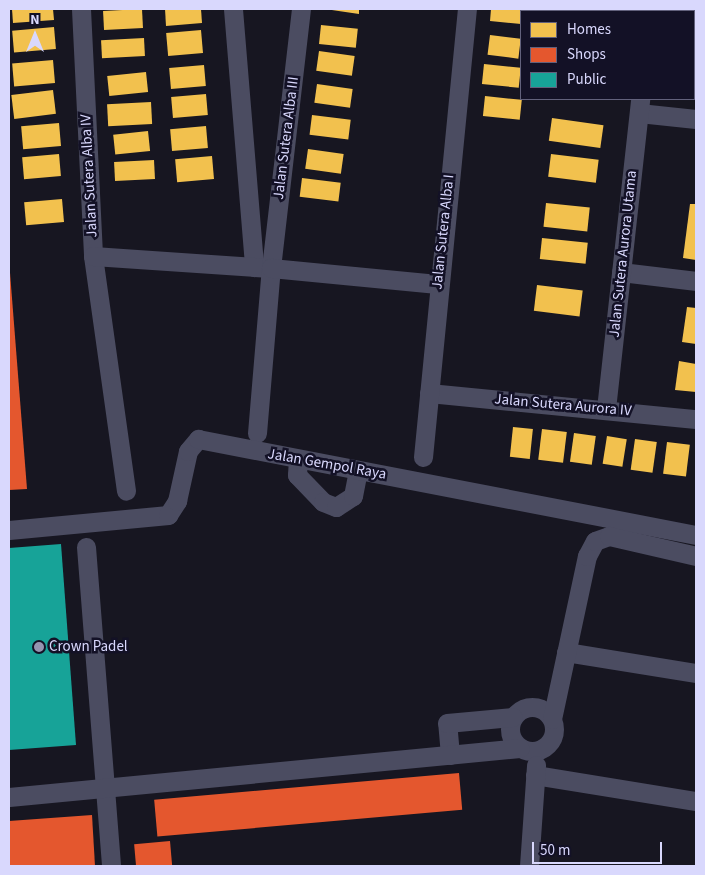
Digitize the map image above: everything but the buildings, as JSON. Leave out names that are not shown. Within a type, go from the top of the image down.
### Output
[{"type":"street","name":"Jalan Sutera Alba IV","points":[[81,9],[93,256],[263,267],[437,284]]},
{"type":"street","name":"Jalan Sutera Alba III","points":[[233,9],[263,267]]},
{"type":"street","name":"Jalan Sutera Alba III","points":[[263,267],[301,9]]},
{"type":"street","name":"Jalan Sutera Alba I","points":[[424,457],[437,284],[467,9]]},
{"type":"street","points":[[639,106],[696,119]]},
{"type":"street","name":"Jalan Sutera Aurora Utama","points":[[606,409],[639,106]]},
{"type":"street","points":[[93,256],[126,491]]},
{"type":"street","points":[[257,433],[263,267]]},
{"type":"street","points":[[621,272],[696,281]]},
{"type":"street","name":"Jalan Sutera Aurora IV","points":[[429,393],[696,419]]},
{"type":"street","name":"Jalan Gempol Raya","points":[[9,530],[168,515],[178,501],[188,450],[198,439],[298,460],[450,484],[696,535]]},
{"type":"street","points":[[298,460],[297,475],[323,502],[336,507],[353,496],[358,470]]},
{"type":"street","points":[[9,797],[105,791],[528,749],[553,736],[552,719],[566,652],[588,556],[595,540],[609,536],[696,556]]},
{"type":"street","points":[[86,547],[111,866]]},
{"type":"street","points":[[566,652],[696,673]]},
{"type":"street","points":[[450,756],[447,723],[513,717],[533,707],[552,719]]},
{"type":"street","points":[[513,717],[510,734],[528,749],[535,775],[529,866]]},
{"type":"street","points":[[535,775],[696,801]]},
{"type":"place","name":"Crown Padel","points":[[39,647]]}]
